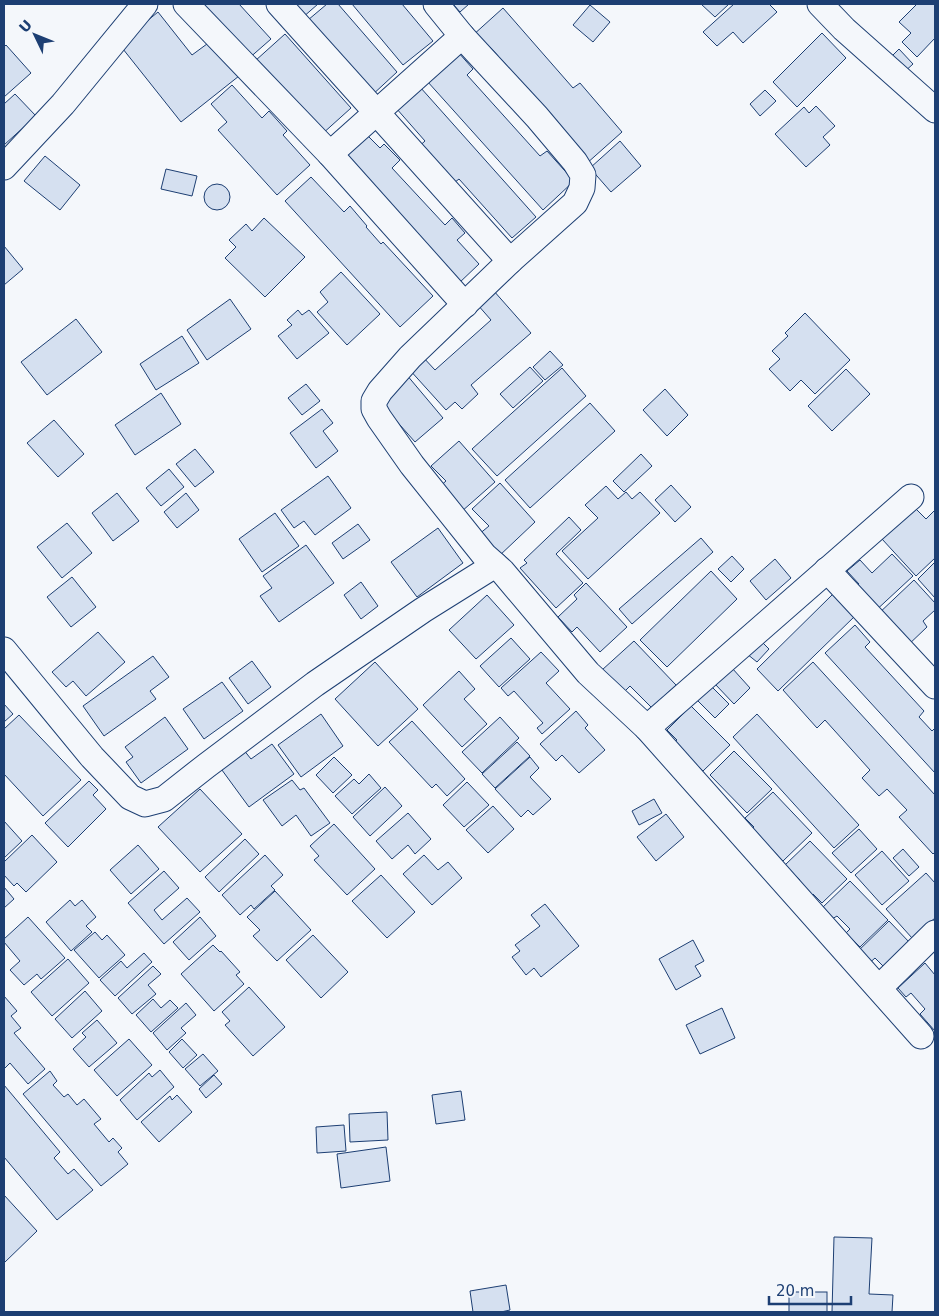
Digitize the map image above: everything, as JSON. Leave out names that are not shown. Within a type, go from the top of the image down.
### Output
[{"type":"street","points":[[4,167],[64,104],[145,4]]},
{"type":"street","points":[[186,4],[330,154],[466,305]]},
{"type":"street","points":[[279,4],[510,261]]},
{"type":"street","points":[[436,4],[462,36],[538,117],[575,162],[583,175],[582,188],[575,203],[510,261],[410,357],[380,391],[374,401],[374,409],[412,465],[484,555],[502,571],[588,673],[647,728],[921,1036]]},
{"type":"street","points":[[820,4],[844,30],[935,110]]},
{"type":"street","points":[[330,154],[462,36]]},
{"type":"street","points":[[647,728],[911,497]]},
{"type":"street","points":[[4,650],[92,756],[130,797],[145,804],[164,799],[323,679],[423,610],[495,566]]},
{"type":"street","points":[[827,570],[935,686]]},
{"type":"street","points":[[879,988],[935,933]]},
{"type":"building","points":[[197,4],[239,4],[271,39],[247,60]]},
{"type":"building","points":[[289,4],[318,4],[302,18]]},
{"type":"building","points":[[327,4],[338,4],[397,72],[370,97],[308,20]]},
{"type":"building","points":[[352,4],[402,4],[433,41],[403,65]]},
{"type":"building","points":[[453,4],[469,4],[460,12]]},
{"type":"building","points":[[701,4],[729,4],[715,17]]},
{"type":"building","points":[[734,4],[769,4],[777,12],[743,43],[733,32],[717,46],[703,32]]},
{"type":"building","points":[[917,4],[935,4],[935,38],[917,57],[902,42],[911,33],[899,22]]},
{"type":"building","points":[[590,5],[610,22],[593,42],[573,25]]},
{"type":"building","points":[[503,8],[573,88],[580,83],[622,132],[586,164],[548,111],[523,83],[517,88],[501,71],[507,66],[490,47],[485,51],[472,36]]},
{"type":"building","points":[[158,12],[192,55],[211,41],[239,76],[181,122],[119,44]]},
{"type":"building","points":[[822,33],[846,58],[797,107],[773,82]]},
{"type":"building","points":[[285,34],[351,108],[321,135],[255,61]]},
{"type":"building","points":[[6,45],[31,73],[4,97],[4,47]]},
{"type":"building","points":[[899,49],[913,64],[903,73],[889,59]]},
{"type":"building","points":[[458,52],[473,69],[467,75],[540,156],[547,151],[574,181],[543,210],[427,81]]},
{"type":"building","points":[[232,85],[262,118],[269,111],[287,131],[283,135],[310,165],[277,195],[218,130],[227,122],[211,104]]},
{"type":"building","points":[[420,87],[536,217],[512,238],[459,179],[450,186],[416,149],[425,141],[396,108]]},
{"type":"building","points":[[765,90],[776,101],[760,116],[750,104]]},
{"type":"building","points":[[15,94],[36,116],[4,145],[4,104]]},
{"type":"building","points":[[816,106],[835,126],[823,137],[830,145],[806,167],[775,134],[804,107],[809,113]]},
{"type":"building","points":[[366,134],[380,148],[384,144],[400,160],[392,168],[445,225],[452,218],[465,233],[457,240],[479,264],[458,284],[342,156]]},
{"type":"building","points":[[620,141],[641,166],[611,192],[590,168]]},
{"type":"building","points":[[45,156],[80,185],[60,210],[24,181]]},
{"type":"building","points":[[166,169],[197,176],[192,196],[161,189]]},
{"type":"building","points":[[311,177],[344,212],[350,206],[381,244],[383,242],[433,296],[400,327],[285,201]]},
{"type":"building","points":[[217,184],[226,188],[230,197],[226,206],[217,210],[208,206],[204,197],[208,188]]},
{"type":"building","points":[[264,218],[305,257],[265,297],[225,258],[236,247],[229,240],[246,224],[252,231]]},
{"type":"building","points":[[4,246],[23,269],[4,285]]},
{"type":"building","points":[[341,272],[380,314],[347,345],[317,312],[328,302],[320,292]]},
{"type":"building","points":[[493,290],[531,333],[471,385],[478,394],[462,409],[455,402],[446,410],[408,368],[422,356],[435,370],[491,320],[477,304]]},
{"type":"building","points":[[230,299],[251,329],[207,360],[187,330]]},
{"type":"building","points":[[298,310],[302,315],[309,310],[329,333],[297,359],[278,336],[292,325],[287,320]]},
{"type":"building","points":[[805,313],[850,360],[815,394],[801,380],[790,391],[769,369],[780,359],[772,351],[788,336],[785,333]]},
{"type":"building","points":[[76,319],[102,352],[47,395],[21,362]]},
{"type":"building","points":[[182,336],[199,363],[156,390],[140,364]]},
{"type":"building","points":[[550,351],[563,365],[545,380],[533,367]]},
{"type":"building","points":[[530,367],[543,381],[513,408],[500,394]]},
{"type":"building","points":[[562,368],[586,396],[497,476],[472,449]]},
{"type":"building","points":[[846,369],[870,394],[832,431],[808,406]]},
{"type":"building","points":[[406,374],[443,418],[415,442],[377,399]]},
{"type":"building","points":[[306,384],[320,401],[302,415],[288,398]]},
{"type":"building","points":[[665,389],[688,415],[667,436],[643,410]]},
{"type":"building","points":[[161,393],[181,424],[135,455],[115,425]]},
{"type":"building","points":[[590,403],[615,431],[530,508],[505,480]]},
{"type":"building","points":[[322,409],[333,423],[323,431],[338,451],[316,468],[290,433]]},
{"type":"building","points":[[54,420],[84,454],[58,477],[27,443]]},
{"type":"building","points":[[459,441],[495,482],[461,512],[439,487],[446,481],[431,466]]},
{"type":"building","points":[[195,449],[214,472],[195,487],[176,464]]},
{"type":"building","points":[[641,454],[652,466],[624,492],[613,481]]},
{"type":"building","points":[[169,469],[184,487],[161,506],[146,488]]},
{"type":"building","points":[[328,476],[351,508],[315,535],[304,521],[294,528],[281,510]]},
{"type":"building","points":[[500,483],[535,522],[498,557],[478,535],[489,526],[472,509]]},
{"type":"building","points":[[671,485],[691,507],[675,522],[655,500]]},
{"type":"building","points":[[606,486],[618,499],[626,492],[632,499],[640,492],[660,513],[588,579],[562,551],[598,518],[585,505]]},
{"type":"building","points":[[117,493],[139,521],[113,541],[92,513]]},
{"type":"building","points":[[186,493],[199,510],[177,528],[164,512]]},
{"type":"building","points":[[915,508],[926,519],[935,510],[935,558],[916,576],[882,539]]},
{"type":"building","points":[[275,513],[299,546],[262,572],[239,539]]},
{"type":"building","points":[[569,517],[581,530],[556,554],[583,583],[556,608],[520,568],[527,563],[524,560]]},
{"type":"building","points":[[67,523],[92,553],[62,578],[37,547]]},
{"type":"building","points":[[358,524],[370,540],[343,559],[332,543]]},
{"type":"building","points":[[438,528],[463,563],[417,597],[391,562]]},
{"type":"building","points":[[701,538],[713,552],[632,624],[619,609]]},
{"type":"building","points":[[306,545],[334,583],[279,622],[260,596],[272,588],[263,576]]},
{"type":"building","points":[[892,554],[913,576],[872,614],[852,591],[859,584],[847,571],[860,560],[872,573]]},
{"type":"building","points":[[732,556],[744,569],[731,582],[718,569]]},
{"type":"building","points":[[775,559],[791,578],[766,600],[750,581]]},
{"type":"building","points":[[935,562],[935,598],[918,579]]},
{"type":"building","points":[[711,571],[737,599],[667,667],[640,640]]},
{"type":"building","points":[[72,577],[96,607],[71,627],[47,597]]},
{"type":"building","points":[[914,580],[935,603],[935,610],[923,621],[927,627],[905,648],[876,616]]},
{"type":"building","points":[[361,582],[378,606],[361,619],[344,595]]},
{"type":"building","points":[[586,583],[627,627],[600,652],[577,627],[572,632],[558,617],[577,599],[574,595]]},
{"type":"building","points":[[834,593],[856,615],[778,691],[757,669]]},
{"type":"building","points":[[487,595],[514,625],[476,659],[449,630]]},
{"type":"building","points":[[855,625],[870,642],[865,647],[924,711],[919,717],[932,731],[935,728],[935,773],[825,653]]},
{"type":"building","points":[[98,632],[125,662],[86,696],[73,681],[66,687],[52,672]]},
{"type":"building","points":[[511,638],[530,659],[499,687],[480,666]]},
{"type":"building","points":[[760,640],[769,649],[757,662],[747,654]]},
{"type":"building","points":[[634,641],[676,685],[652,708],[630,686],[623,693],[602,670]]},
{"type":"building","points":[[541,652],[559,671],[546,683],[570,709],[542,734],[537,728],[543,723],[514,691],[508,696],[501,688]]},
{"type":"building","points":[[153,656],[169,677],[150,691],[156,699],[104,736],[83,706]]},
{"type":"building","points":[[252,661],[271,687],[248,704],[229,678]]},
{"type":"building","points":[[375,662],[418,709],[378,746],[335,699]]},
{"type":"building","points":[[813,662],[935,795],[935,852],[933,854],[899,817],[907,810],[887,789],[879,796],[862,778],[870,770],[825,720],[817,728],[783,690]]},
{"type":"building","points":[[732,668],[750,688],[734,704],[715,684]]},
{"type":"building","points":[[459,671],[475,689],[464,699],[487,724],[462,747],[423,705]]},
{"type":"building","points":[[222,682],[243,711],[204,739],[183,709]]},
{"type":"building","points":[[711,686],[729,704],[715,718],[697,700]]},
{"type":"building","points":[[4,704],[13,714],[4,722]]},
{"type":"building","points":[[691,706],[730,745],[703,771],[674,742],[677,740],[667,730]]},
{"type":"building","points":[[576,711],[588,725],[585,728],[605,750],[579,773],[562,755],[556,761],[540,744]]},
{"type":"building","points":[[321,714],[343,746],[301,777],[278,745]]},
{"type":"building","points":[[757,714],[859,825],[834,848],[733,737]]},
{"type":"building","points":[[19,715],[81,780],[43,816],[4,774],[4,729]]},
{"type":"building","points":[[165,717],[188,749],[141,783],[126,762],[133,757],[125,747]]},
{"type":"building","points":[[500,717],[519,738],[482,773],[462,752]]},
{"type":"building","points":[[412,721],[465,779],[447,796],[436,784],[432,788],[389,742]]},
{"type":"building","points":[[517,742],[530,756],[495,788],[482,774]]},
{"type":"building","points":[[272,744],[294,774],[249,807],[219,766],[243,749],[251,759]]},
{"type":"building","points":[[734,751],[772,789],[747,813],[710,775]]},
{"type":"building","points":[[334,757],[352,775],[333,793],[316,775]]},
{"type":"building","points":[[530,757],[539,768],[530,777],[551,799],[533,815],[528,810],[521,817],[495,789]]},
{"type":"building","points":[[369,774],[381,788],[352,814],[335,796],[354,779],[359,784]]},
{"type":"building","points":[[292,780],[300,790],[304,788],[330,823],[311,836],[296,815],[282,826],[263,800]]},
{"type":"building","points":[[89,781],[98,790],[93,795],[106,809],[68,847],[45,823]]},
{"type":"building","points":[[467,782],[489,805],[464,827],[443,805]]},
{"type":"building","points":[[385,787],[402,806],[370,836],[353,817]]},
{"type":"building","points":[[200,789],[242,834],[200,872],[158,827]]},
{"type":"building","points":[[773,792],[812,833],[783,861],[752,829],[754,827],[745,818]]},
{"type":"building","points":[[654,799],[662,813],[639,825],[632,811]]},
{"type":"building","points":[[493,806],[514,829],[488,853],[466,830]]},
{"type":"building","points":[[408,813],[431,839],[415,854],[408,845],[392,859],[376,841]]},
{"type":"building","points":[[666,814],[684,837],[656,861],[637,837]]},
{"type":"building","points":[[4,821],[22,841],[4,858]]},
{"type":"building","points":[[334,824],[375,869],[347,895],[314,860],[319,856],[310,846]]},
{"type":"building","points":[[859,829],[877,849],[851,873],[832,853]]},
{"type":"building","points":[[32,835],[57,862],[26,892],[17,883],[14,886],[4,875],[4,862]]},
{"type":"building","points":[[245,839],[259,854],[219,892],[205,877]]},
{"type":"building","points":[[810,841],[847,879],[822,903],[813,894],[807,900],[794,886],[800,880],[785,865]]},
{"type":"building","points":[[138,845],[159,869],[131,894],[110,870]]},
{"type":"building","points":[[903,849],[919,867],[909,876],[893,858]]},
{"type":"building","points":[[882,851],[909,881],[882,905],[855,875]]},
{"type":"building","points":[[265,855],[283,875],[271,886],[275,890],[254,909],[251,905],[240,915],[222,895]]},
{"type":"building","points":[[424,855],[438,870],[448,862],[462,878],[432,905],[403,874]]},
{"type":"building","points":[[164,871],[179,888],[154,910],[162,920],[187,898],[200,912],[164,944],[128,903]]},
{"type":"building","points":[[926,873],[935,883],[935,918],[912,938],[886,909]]},
{"type":"building","points":[[381,875],[415,912],[387,938],[352,901]]},
{"type":"building","points":[[850,881],[888,920],[860,947],[846,933],[850,929],[837,916],[832,919],[822,908]]},
{"type":"building","points":[[4,887],[14,899],[4,908]]},
{"type":"building","points":[[275,891],[311,930],[277,961],[253,936],[260,930],[247,917]]},
{"type":"building","points":[[70,900],[75,906],[82,900],[96,917],[86,926],[92,932],[71,951],[46,922]]},
{"type":"building","points":[[545,904],[579,946],[541,977],[534,968],[526,975],[512,957],[520,951],[515,945],[540,926],[531,915]]},
{"type":"building","points":[[28,917],[65,958],[41,979],[37,974],[24,985],[10,970],[20,961],[4,942],[4,939]]},
{"type":"building","points":[[200,917],[216,936],[189,960],[173,942]]},
{"type":"building","points":[[889,921],[910,943],[885,968],[875,958],[866,966],[855,954]]},
{"type":"building","points":[[95,932],[102,940],[107,935],[125,955],[99,978],[74,950]]},
{"type":"building","points":[[313,935],[348,972],[321,998],[286,960]]},
{"type":"building","points":[[693,940],[704,961],[695,966],[701,976],[676,990],[659,959]]},
{"type":"building","points":[[213,945],[240,972],[236,975],[244,984],[214,1011],[181,974]]},
{"type":"building","points":[[144,953],[152,962],[115,996],[100,980],[121,961],[127,968]]},
{"type":"building","points":[[68,959],[89,983],[52,1016],[31,992]]},
{"type":"building","points":[[925,963],[935,975],[935,1031],[920,1014],[925,1009],[911,993],[906,997],[898,988]]},
{"type":"building","points":[[153,966],[161,974],[148,985],[156,994],[132,1014],[118,998]]},
{"type":"building","points":[[249,987],[285,1027],[253,1056],[225,1025],[230,1021],[222,1012]]},
{"type":"building","points":[[85,991],[102,1011],[72,1038],[55,1019]]},
{"type":"building","points":[[4,996],[17,1011],[11,1016],[21,1028],[14,1033],[45,1069],[28,1084],[10,1063],[4,1069]]},
{"type":"building","points":[[153,999],[161,1008],[170,1000],[178,1008],[151,1032],[136,1015]]},
{"type":"building","points":[[186,1003],[196,1015],[181,1028],[186,1033],[167,1050],[153,1033]]},
{"type":"building","points":[[722,1008],[735,1038],[700,1054],[686,1025]]},
{"type":"building","points":[[97,1020],[117,1043],[89,1067],[73,1049],[86,1037],[82,1033]]},
{"type":"building","points":[[129,1039],[152,1065],[117,1096],[94,1070]]},
{"type":"building","points":[[182,1039],[197,1055],[183,1068],[169,1052]]},
{"type":"building","points":[[203,1054],[218,1071],[200,1086],[185,1069]]},
{"type":"building","points":[[160,1070],[174,1087],[137,1120],[120,1100],[149,1073],[152,1077]]},
{"type":"building","points":[[50,1071],[57,1081],[53,1085],[64,1097],[68,1094],[77,1105],[84,1099],[101,1119],[94,1124],[109,1142],[113,1138],[122,1148],[118,1152],[128,1164],[101,1186],[23,1094]]},
{"type":"building","points":[[214,1075],[222,1084],[206,1098],[199,1089]]},
{"type":"building","points":[[4,1085],[60,1152],[54,1158],[68,1174],[74,1169],[93,1190],[57,1220],[4,1157]]},
{"type":"building","points":[[461,1091],[465,1120],[436,1124],[432,1095]]},
{"type":"building","points":[[177,1095],[192,1112],[159,1142],[141,1122],[170,1096],[172,1100]]},
{"type":"building","points":[[387,1112],[388,1140],[350,1142],[349,1114]]},
{"type":"building","points":[[344,1125],[346,1151],[317,1153],[316,1127]]},
{"type":"building","points":[[386,1147],[390,1181],[341,1188],[337,1154]]},
{"type":"building","points":[[4,1195],[37,1231],[4,1263]]},
{"type":"building","points":[[834,1237],[872,1238],[869,1294],[893,1295],[892,1312],[832,1312]]},
{"type":"building","points":[[506,1285],[510,1310],[501,1312],[473,1312],[470,1291]]},
{"type":"building","points":[[789,1292],[827,1292],[827,1312],[789,1312]]}]
